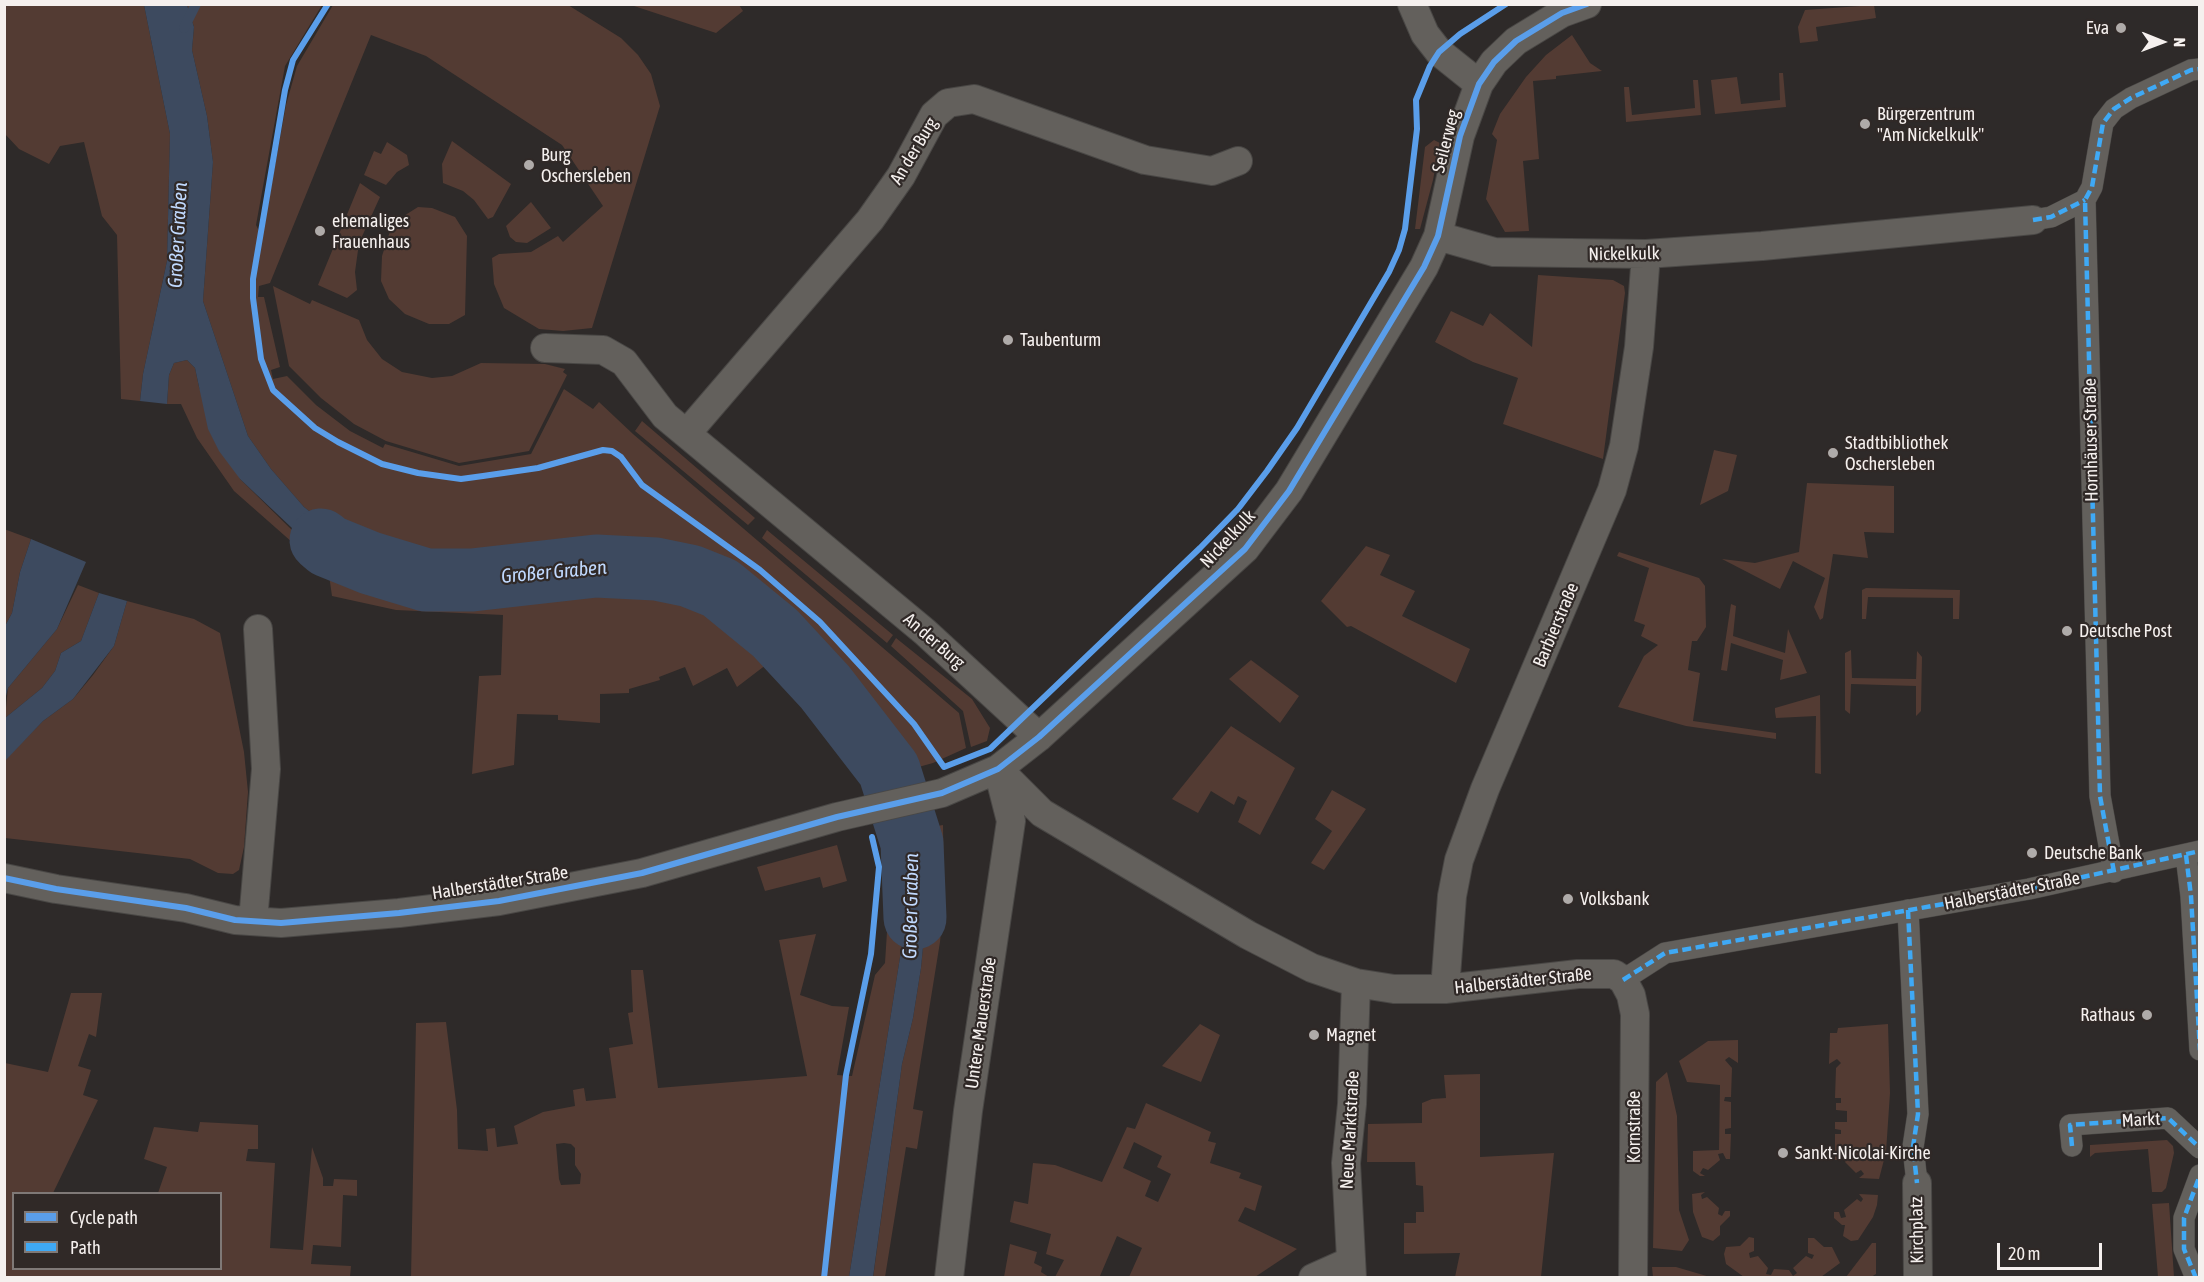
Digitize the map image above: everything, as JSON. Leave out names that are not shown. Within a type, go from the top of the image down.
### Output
[{"type":"street","points":[[1412,4],[1425,34],[1439,52],[1479,84]]},
{"type":"street","name":"Seilerweg","points":[[1438,236],[1460,136],[1479,84],[1494,62],[1516,41],[1562,13],[1587,4]]},
{"type":"street","name":"Hornhäuser Straße","points":[[2114,872],[2100,796],[2085,200],[2092,187],[2103,123],[2114,109],[2181,75],[2199,69]]},
{"type":"street","name":"An der Burg","points":[[687,434],[870,220],[901,176],[934,115],[948,103],[974,99],[1145,160],[1212,171],[1238,161]]},
{"type":"street","name":"Nickelkulk","points":[[994,771],[1039,737],[1245,549],[1289,491],[1424,267],[1438,236],[1494,252],[1646,254],[1762,246],[2033,220],[2051,217],[2085,200]]},
{"type":"street","name":"Barbierstraße","points":[[1445,989],[1452,896],[1459,860],[1485,789],[1612,490],[1624,446],[1639,347],[1646,254]]},
{"type":"street","name":"An der Burg","points":[[545,348],[603,350],[624,362],[658,409],[925,632],[1039,737]]},
{"type":"street","points":[[253,921],[267,770],[258,629]]},
{"type":"street","name":"Halberstädter Straße","points":[[4,878],[253,921],[281,923],[399,913],[577,887],[642,873],[876,808],[942,793],[994,771],[1042,813],[1248,935],[1312,968],[1356,983],[1394,988],[1445,989],[1578,974],[1614,975],[1623,980],[1665,953],[2114,872],[2193,853]]},
{"type":"street","name":"Untere Mauerstraße","points":[[949,1278],[968,1111],[1011,821],[994,771]]},
{"type":"street","points":[[2193,853],[2191,896],[2199,1050]]},
{"type":"street","points":[[1908,910],[1918,1114],[1913,1146],[1917,1183]]},
{"type":"street","name":"Kornstraße","points":[[1623,980],[1631,995],[1635,1014],[1633,1278]]},
{"type":"street","name":"Neue Marktstraße","points":[[1351,1269],[1346,1163],[1352,1104],[1356,983]]},
{"type":"street","name":"Markt","points":[[2072,1146],[2070,1125],[2168,1118],[2199,1149]]},
{"type":"street","points":[[2196,1278],[2184,1249],[2184,1218],[2199,1175]]},
{"type":"street","name":"Kirchplatz","points":[[1917,1183],[1918,1278]]},
{"type":"street","points":[[1313,1278],[1351,1269]]},
{"type":"shaded area","points":[[5,5],[144,5],[170,134],[167,261],[143,374],[140,401],[121,399],[117,235],[102,216],[84,142],[60,146],[49,164],[19,149],[5,134]]},
{"type":"shaded area","points":[[187,5],[322,5],[285,66],[256,225],[262,237],[286,105],[297,66],[333,5],[568,5],[621,38],[638,55],[651,74],[660,106],[592,328],[563,331],[539,329],[504,308],[494,284],[492,258],[499,254],[531,252],[558,236],[563,242],[603,206],[562,145],[426,56],[371,35],[270,283],[259,286],[258,297],[264,297],[280,367],[271,370],[273,379],[287,376],[316,405],[350,431],[383,448],[385,444],[459,466],[531,454],[564,389],[593,409],[599,402],[633,434],[959,713],[966,748],[933,763],[868,781],[840,738],[771,661],[737,687],[727,668],[693,686],[685,667],[659,677],[660,680],[629,689],[629,693],[600,694],[600,723],[558,720],[558,715],[517,714],[514,765],[472,774],[479,676],[501,675],[503,615],[396,610],[332,596],[327,561],[403,557],[340,535],[304,507],[271,469],[248,436],[203,301],[213,162],[207,116],[192,50],[194,27]]},
{"type":"shaded area","points":[[631,5],[739,5],[743,11],[716,33]]},
{"type":"shaded area","points":[[1874,5],[1876,18],[1816,27],[1818,41],[1800,43],[1798,27],[1805,10]]},
{"type":"shaded area","points":[[1572,35],[1590,63],[1602,71],[1533,81],[1539,159],[1523,161],[1529,231],[1505,232],[1486,199],[1497,140],[1492,134],[1500,114],[1526,77],[1546,55]]},
{"type":"shaded area","points":[[1779,73],[1783,73],[1786,107],[1715,114],[1711,80],[1737,77],[1741,104],[1780,100]]},
{"type":"shaded area","points":[[1693,80],[1698,80],[1701,115],[1626,122],[1624,87],[1629,87],[1632,115],[1695,108]]},
{"type":"shaded area","points":[[1434,140],[1440,143],[1433,180],[1420,229],[1415,229],[1425,147]]},
{"type":"shaded area","points":[[452,141],[511,184],[493,217],[488,219],[474,200],[463,191],[443,183],[442,164]]},
{"type":"shaded area","points":[[387,142],[407,155],[409,165],[397,172],[386,185],[364,175],[374,151],[381,154]]},
{"type":"shaded area","points":[[360,183],[380,197],[359,243],[355,272],[357,290],[347,298],[318,285]]},
{"type":"shaded area","points":[[531,202],[551,228],[527,243],[516,242],[510,237],[506,226]]},
{"type":"shaded area","points":[[418,207],[432,208],[455,217],[467,236],[465,315],[449,324],[429,324],[405,314],[389,299],[381,281],[382,256],[391,228],[399,219]]},
{"type":"shaded area","points":[[1538,275],[1613,280],[1624,286],[1625,293],[1603,459],[1503,424],[1518,378],[1473,362],[1435,342],[1451,311],[1483,326],[1490,313],[1532,347]]},
{"type":"shaded area","points":[[273,286],[310,304],[312,300],[359,320],[367,340],[382,359],[402,372],[432,378],[452,376],[481,363],[545,364],[565,369],[563,372],[567,375],[529,451],[459,463],[386,441],[354,424],[321,398],[289,366]]},
{"type":"shaded area","points":[[187,360],[195,368],[199,387],[240,479],[327,561],[318,565],[234,491],[197,438],[181,404],[167,404],[169,375],[174,363]]},
{"type":"shaded area","points":[[642,421],[755,518],[748,525],[635,431]]},
{"type":"shaded area","points":[[1714,450],[1737,455],[1728,491],[1700,505]]},
{"type":"shaded area","points":[[1807,483],[1894,486],[1894,533],[1864,532],[1868,558],[1833,554],[1823,618],[1820,620],[1814,607],[1825,578],[1793,561],[1780,589],[1722,559],[1755,563],[1799,552]]},
{"type":"shaded area","points":[[4,529],[31,539],[20,572],[12,613],[5,626]]},
{"type":"shaded area","points":[[767,530],[893,635],[887,643],[762,538]]},
{"type":"shaded area","points":[[1366,546],[1390,555],[1380,575],[1415,591],[1402,616],[1470,649],[1456,683],[1351,626],[1347,627],[1321,601]]},
{"type":"shaded area","points":[[1619,552],[1699,578],[1705,586],[1706,627],[1697,641],[1692,641],[1688,670],[1700,673],[1693,721],[1776,733],[1776,739],[1686,726],[1618,707],[1644,656],[1658,645],[1641,636],[1645,625],[1634,621],[1649,568],[1617,556]]},
{"type":"shaded area","points":[[78,585],[99,593],[81,641],[61,653],[55,671],[42,688],[5,718],[8,688],[57,629]]},
{"type":"shaded area","points":[[1866,588],[1960,590],[1959,619],[1953,619],[1953,598],[1868,597],[1866,619],[1862,619],[1862,590]]},
{"type":"shaded area","points":[[127,601],[194,619],[220,633],[244,752],[248,792],[244,847],[239,870],[233,874],[218,873],[190,859],[5,838],[4,761],[43,721],[73,699],[93,675],[114,646]]},
{"type":"shaded area","points":[[1731,604],[1736,606],[1733,636],[1785,653],[1788,629],[1807,673],[1780,680],[1783,660],[1731,643],[1727,671],[1721,670]]},
{"type":"shaded area","points":[[896,638],[972,699],[990,728],[987,741],[971,747],[963,711],[891,646]]},
{"type":"shaded area","points":[[1851,650],[1852,678],[1916,679],[1917,651],[1922,657],[1921,711],[1916,716],[1916,686],[1851,684],[1850,714],[1845,710],[1845,653]]},
{"type":"shaded area","points":[[1251,660],[1299,696],[1280,723],[1229,679]]},
{"type":"shaded area","points":[[1820,695],[1821,774],[1815,773],[1816,716],[1776,718],[1775,712],[1775,708]]},
{"type":"shaded area","points":[[1231,726],[1295,768],[1260,835],[1238,822],[1247,801],[1238,796],[1234,805],[1211,791],[1198,813],[1172,799]]},
{"type":"shaded area","points":[[1332,790],[1366,809],[1324,870],[1311,863],[1332,831],[1315,819]]},
{"type":"shaded area","points":[[943,825],[944,899],[940,942],[913,1109],[923,1111],[917,1149],[906,1147],[885,1277],[873,1278],[902,1064],[913,1018],[921,968],[927,905],[926,828]]},
{"type":"shaded area","points":[[899,836],[906,884],[905,926],[849,1277],[411,1278],[416,1023],[446,1022],[457,1110],[458,1149],[488,1151],[486,1129],[495,1128],[497,1147],[518,1144],[514,1126],[543,1112],[575,1106],[573,1090],[584,1088],[586,1101],[616,1098],[609,1048],[633,1044],[628,1013],[633,1012],[631,970],[643,970],[658,1088],[807,1076],[779,940],[816,934],[800,995],[832,1006],[849,1007],[837,1075],[852,1076],[875,975],[885,963],[889,900],[886,839]],"holes":[[[556,1144],[571,1144],[575,1148],[575,1165],[581,1174],[580,1184],[561,1185]]]},
{"type":"shaded area","points":[[837,845],[847,881],[823,888],[820,877],[765,891],[757,867]]},
{"type":"shaded area","points":[[71,993],[102,993],[96,1037],[89,1034],[78,1066],[91,1070],[83,1095],[98,1100],[53,1192],[12,1192],[12,1270],[222,1270],[222,1192],[158,1192],[167,1167],[144,1159],[154,1127],[198,1132],[200,1122],[258,1125],[258,1149],[248,1149],[246,1161],[275,1163],[270,1248],[303,1250],[312,1147],[323,1178],[323,1186],[333,1186],[334,1179],[357,1180],[357,1196],[343,1195],[341,1247],[313,1245],[311,1264],[351,1266],[350,1277],[5,1277],[5,1063],[48,1072]]},
{"type":"shaded area","points":[[1200,1024],[1220,1035],[1201,1082],[1162,1066]]},
{"type":"shaded area","points":[[1888,1024],[1890,1093],[1886,1152],[1879,1179],[1859,1178],[1864,1174],[1861,1170],[1856,1173],[1845,1162],[1847,1157],[1843,1154],[1840,1160],[1835,1160],[1835,1134],[1841,1134],[1841,1130],[1835,1129],[1835,1122],[1847,1122],[1847,1111],[1836,1110],[1836,1103],[1841,1103],[1841,1098],[1835,1098],[1836,1068],[1841,1063],[1837,1059],[1829,1064],[1830,1033],[1837,1033],[1838,1028]]},
{"type":"shaded area","points":[[1738,1040],[1738,1063],[1729,1057],[1725,1060],[1732,1068],[1731,1097],[1725,1097],[1724,1101],[1731,1102],[1731,1128],[1725,1129],[1725,1134],[1731,1134],[1730,1159],[1726,1159],[1723,1153],[1718,1154],[1720,1160],[1708,1170],[1703,1168],[1700,1173],[1705,1176],[1700,1176],[1693,1171],[1693,1151],[1719,1150],[1720,1085],[1687,1082],[1679,1061],[1708,1041]]},
{"type":"shaded area","points":[[1667,1072],[1677,1116],[1679,1210],[1689,1240],[1682,1251],[1653,1248],[1656,1082]]},
{"type":"shaded area","points":[[1480,1074],[1480,1157],[1554,1153],[1541,1277],[1455,1277],[1460,1253],[1404,1254],[1404,1223],[1416,1223],[1416,1212],[1424,1212],[1423,1186],[1416,1185],[1415,1162],[1367,1162],[1368,1124],[1422,1123],[1422,1103],[1432,1099],[1446,1098],[1444,1075]]},
{"type":"shaded area","points":[[1146,1103],[1211,1132],[1208,1141],[1216,1143],[1210,1163],[1241,1173],[1239,1178],[1262,1186],[1255,1211],[1245,1207],[1238,1221],[1297,1249],[1255,1277],[1129,1277],[1142,1248],[1117,1236],[1100,1276],[1102,1277],[1055,1277],[1064,1260],[1046,1254],[1051,1234],[1010,1222],[1014,1201],[1028,1204],[1033,1163],[1055,1165],[1102,1182],[1127,1127],[1135,1129]],"holes":[[[1134,1142],[1162,1156],[1157,1167],[1171,1174],[1158,1202],[1145,1196],[1151,1181],[1123,1168]]]},
{"type":"shaded area","points":[[2167,1140],[2173,1146],[2174,1153],[2166,1188],[2162,1192],[2152,1192],[2148,1149],[2095,1153],[2090,1157],[2090,1145]]},
{"type":"shaded area","points":[[1705,1192],[1701,1195],[1702,1199],[1707,1197],[1719,1208],[1718,1214],[1722,1216],[1725,1211],[1730,1211],[1730,1216],[1720,1226],[1720,1235],[1713,1241],[1702,1237],[1693,1212],[1692,1194]]},
{"type":"shaded area","points":[[1859,1194],[1878,1195],[1877,1205],[1873,1217],[1858,1240],[1851,1241],[1843,1236],[1845,1225],[1834,1218],[1834,1212],[1839,1212],[1841,1218],[1846,1217],[1844,1210],[1857,1199],[1861,1202],[1863,1199]]},
{"type":"shaded area","points":[[2169,1203],[2174,1277],[2158,1277],[2152,1204]]},
{"type":"shaded area","points":[[1749,1237],[1754,1238],[1754,1251],[1749,1253],[1750,1258],[1758,1256],[1768,1268],[1766,1274],[1771,1275],[1774,1269],[1789,1270],[1793,1276],[1797,1273],[1793,1268],[1806,1256],[1812,1259],[1814,1255],[1808,1253],[1808,1238],[1814,1238],[1824,1247],[1832,1247],[1840,1263],[1821,1277],[1744,1277],[1726,1264],[1724,1254],[1726,1247],[1740,1246]]},
{"type":"shaded area","points":[[1872,1243],[1876,1243],[1876,1274],[1871,1277],[1846,1277]]},
{"type":"shaded area","points":[[1010,1244],[1037,1252],[1034,1263],[1042,1267],[1041,1272],[1049,1277],[1004,1277]]},
{"type":"shaded area","points":[[1652,1267],[1676,1267],[1710,1277],[1653,1277]]},
{"type":"water","points":[[144,5],[187,5],[194,27],[192,50],[207,116],[213,162],[203,301],[248,436],[271,469],[304,507],[340,535],[403,557],[399,572],[367,576],[327,561],[240,479],[219,451],[208,429],[195,368],[187,360],[174,363],[169,375],[167,404],[140,401],[143,374],[167,261],[170,134]]},
{"type":"water","points":[[31,539],[86,562],[57,629],[8,688],[5,700],[5,626],[12,613],[20,572]]},
{"type":"water","points":[[99,593],[127,601],[114,646],[73,699],[43,721],[5,761],[5,718],[42,688],[55,671],[61,653],[81,641]]},
{"type":"water","points":[[926,828],[927,905],[921,968],[913,1018],[902,1064],[873,1277],[849,1277],[905,926],[906,884],[899,836]]},
{"type":"waterway","points":[[184,28],[196,4]]},
{"type":"waterway","name":"Großer Graben","points":[[321,540],[328,546],[370,563],[426,580],[472,580],[596,566],[656,569],[690,576],[720,588],[775,633],[825,687],[889,770],[912,843],[915,918]]},
{"type":"marked path","points":[[2114,872],[2100,796],[2085,200],[2092,187],[2103,123],[2114,109],[2131,98],[2191,70],[2200,69]]},
{"type":"marked path","points":[[2033,220],[2051,217],[2085,200]]},
{"type":"marked path","points":[[1623,980],[1665,953],[2029,889],[2200,851]]},
{"type":"marked path","points":[[2186,855],[2191,896],[2200,1050]]},
{"type":"marked path","points":[[1908,910],[1918,1114],[1913,1147],[1917,1183]]},
{"type":"marked path","points":[[2072,1146],[2070,1125],[2168,1118],[2200,1148]]},
{"type":"marked path","points":[[2196,1278],[2184,1249],[2184,1218],[2200,1175]]},
{"type":"cycle path","points":[[328,4],[293,60],[285,90],[253,279],[253,298],[261,359],[273,390],[315,428],[338,442],[382,464],[418,473],[461,479],[538,468],[603,450],[612,451],[621,457],[642,485],[760,570],[820,622],[914,724],[944,767],[990,749],[1200,548],[1238,509],[1267,471],[1297,428],[1389,272],[1399,250],[1405,229],[1417,129],[1416,100],[1430,66],[1439,52],[1460,34],[1506,4]]},
{"type":"cycle path","points":[[4,878],[56,889],[186,908],[235,920],[281,923],[399,913],[499,901],[642,873],[837,817],[942,793],[998,769],[1039,737],[1245,549],[1289,491],[1424,267],[1438,236],[1460,136],[1479,84],[1494,62],[1516,41],[1562,13],[1587,4]]},
{"type":"cycle path","points":[[824,1278],[846,1075],[871,954],[879,867],[872,837]]},
{"type":"place","name":"Eva","points":[[2121,28]]},
{"type":"place","name":"Bürgerzentrum \"Am Nickelkulk\"","points":[[1865,124]]},
{"type":"place","name":"Burg Oschersleben","points":[[529,165]]},
{"type":"place","name":"ehemaliges Frauenhaus","points":[[320,231]]},
{"type":"place","name":"Taubenturm","points":[[1008,340]]},
{"type":"place","name":"Stadtbibliothek Oschersleben","points":[[1833,453]]},
{"type":"place","name":"Deutsche Post","points":[[2067,631]]},
{"type":"place","name":"Deutsche Bank","points":[[2032,853]]},
{"type":"place","name":"Volksbank","points":[[1568,899]]},
{"type":"place","name":"Rathaus","points":[[2147,1015]]},
{"type":"place","name":"Magnet","points":[[1314,1035]]},
{"type":"place","name":"Sankt-Nicolai-Kirche","points":[[1783,1153]]}]
